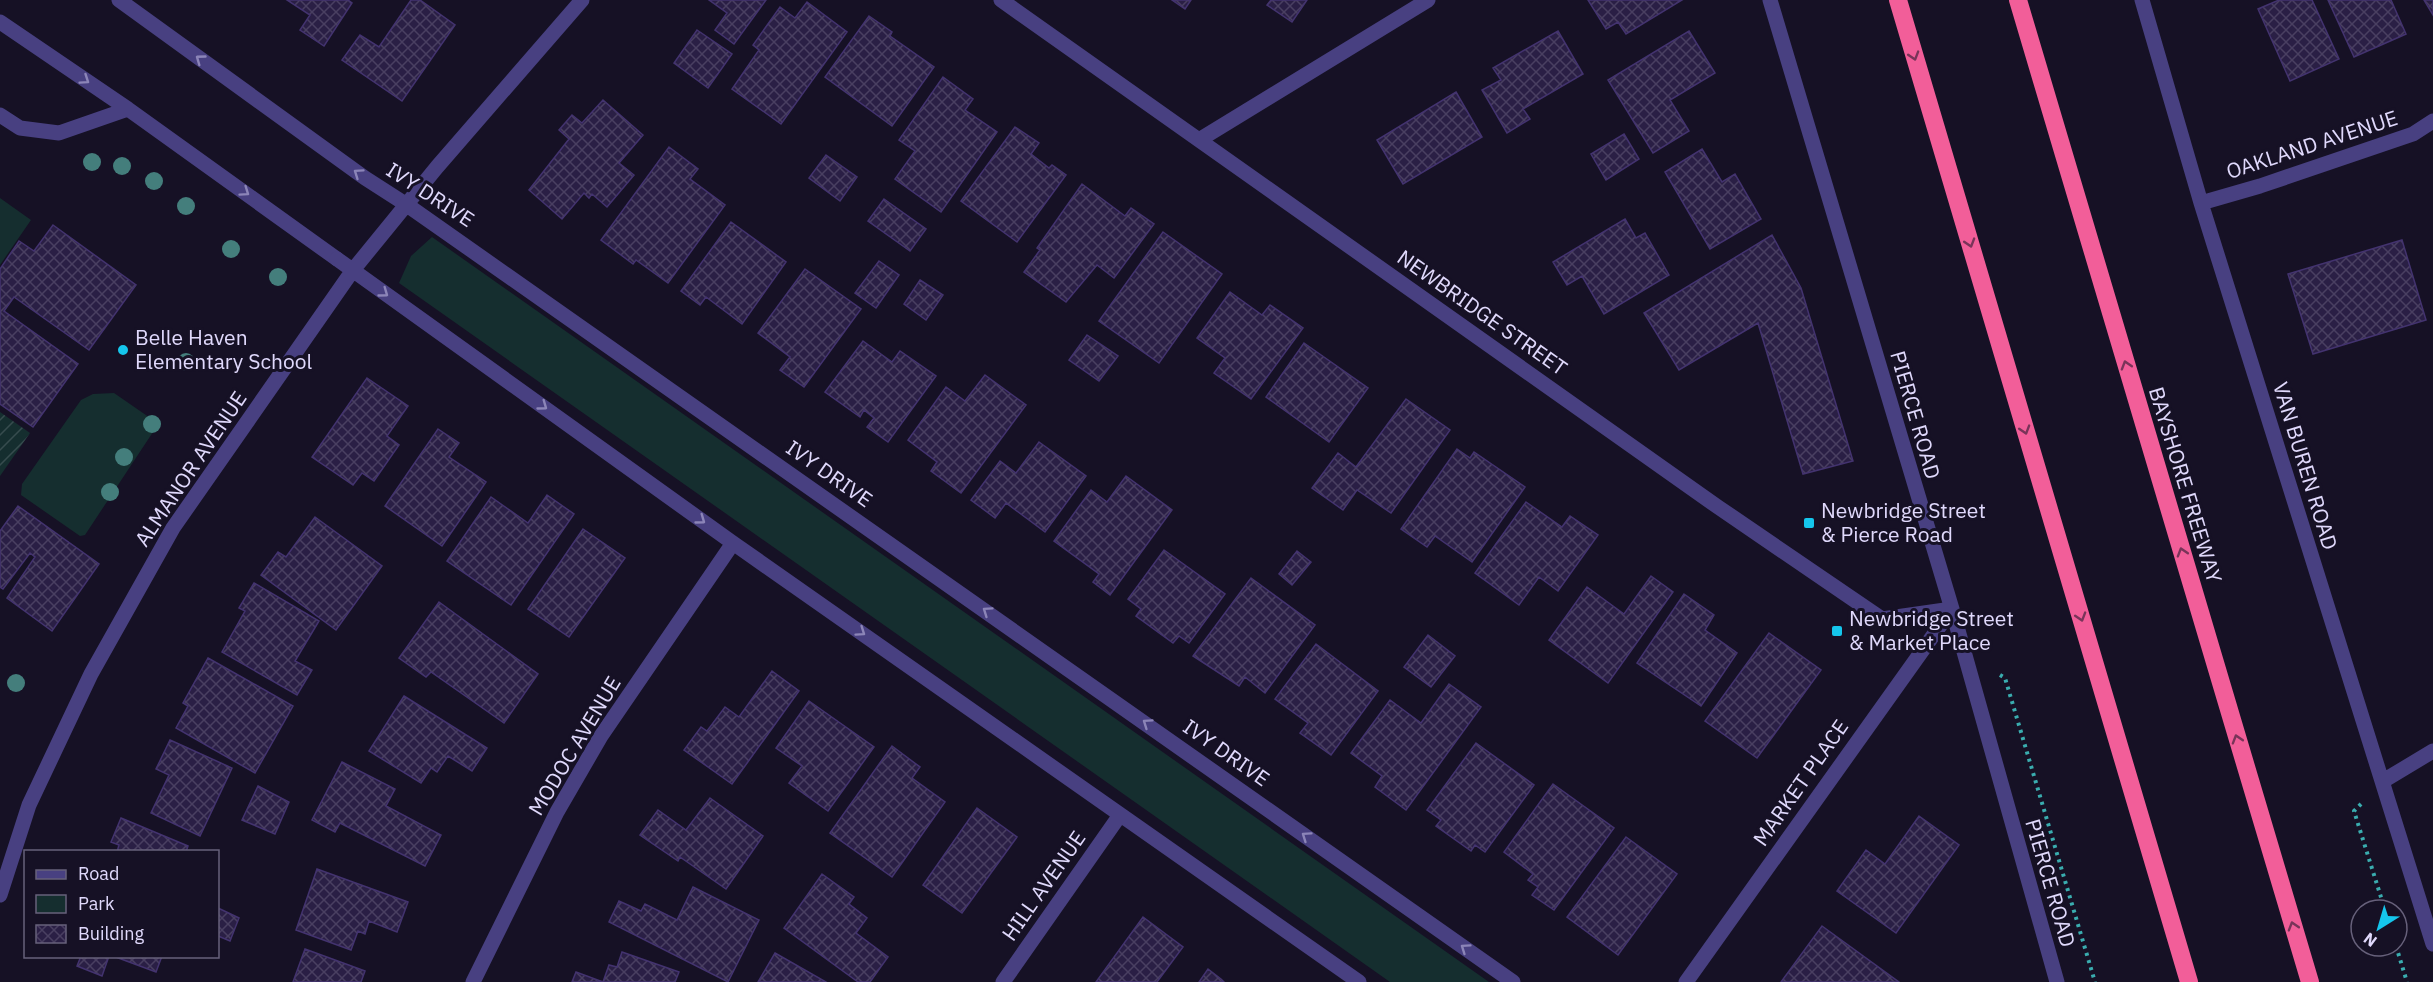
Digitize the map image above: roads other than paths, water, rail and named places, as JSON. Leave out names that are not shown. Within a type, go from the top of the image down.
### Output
[{"type":"highway","points":[[1898,0],[2189,982]]},
{"type":"highway","name":"BAYSHORE FREEWAY","points":[[2018,0],[2310,982]]},
{"type":"street","name":"IVY DRIVE","points":[[120,0],[365,178],[407,205],[1513,982]]},
{"type":"street","name":"ALMANOR AVENUE","points":[[0,895],[29,805],[91,675],[163,545],[353,270],[582,0]]},
{"type":"street","name":"NEWBRIDGE STREET","points":[[1000,0],[1728,514],[1882,619],[1952,609]]},
{"type":"street","points":[[1199,140],[1428,0]]},
{"type":"street","name":"PIERCE ROAD","points":[[1770,0],[1952,609],[2054,981]]},
{"type":"street","name":"VAN BUREN ROAD","points":[[2142,0],[2201,203],[2433,944]]},
{"type":"street","points":[[0,22],[128,109],[733,543],[1359,982]]},
{"type":"street","points":[[0,115],[20,129],[58,134],[128,109]]},
{"type":"street","name":"OAKLAND AVENUE","points":[[2201,203],[2260,186],[2413,134],[2433,122]]},
{"type":"street","name":"MODOC AVENUE","points":[[473,982],[557,812],[595,746],[733,543]]},
{"type":"street","name":"MARKET PLACE","points":[[1686,982],[1952,609]]},
{"type":"street","points":[[2383,781],[2433,751]]},
{"type":"street","name":"HILL AVENUE","points":[[1003,982],[1120,815]]},
{"type":"place","name":"Belle Haven Elementary School","points":[[123,350]]},
{"type":"place","name":"Newbridge Street & Pierce Road","points":[[1809,523]]},
{"type":"place","name":"Newbridge Street & Market Place","points":[[1837,631]]}]
